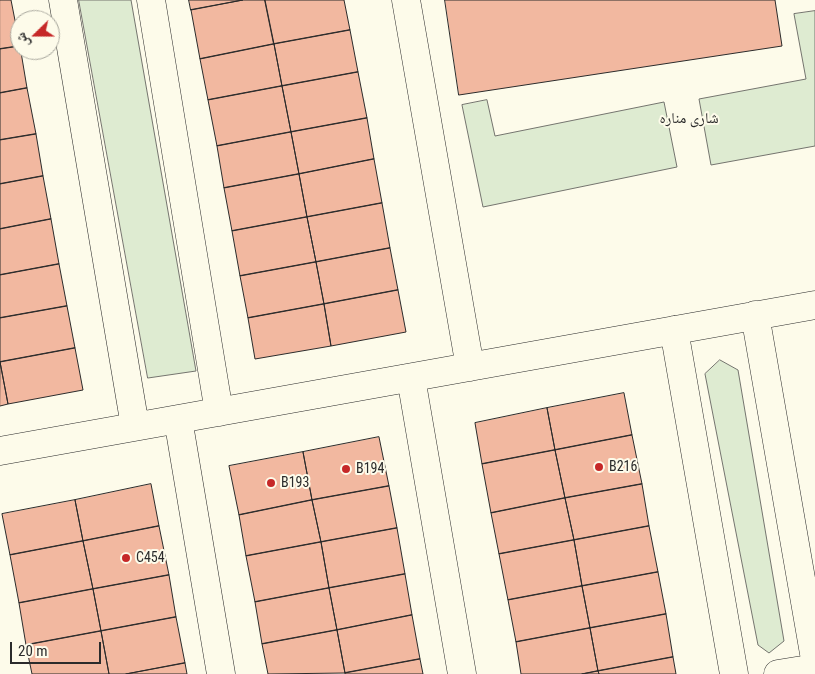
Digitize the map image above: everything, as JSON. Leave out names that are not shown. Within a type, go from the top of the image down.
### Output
[{"type":"street","points":[[63,0],[135,426]]},
{"type":"street","points":[[151,0],[220,412]]},
{"type":"street","points":[[406,0],[470,367]]},
{"type":"street","points":[[0,451],[815,305]]},
{"type":"street","points":[[756,316],[815,659]]},
{"type":"street","points":[[674,330],[734,674]]},
{"type":"street","points":[[410,378],[462,674]]},
{"type":"street","points":[[178,419],[221,674]]},
{"type":"street","points":[[778,674],[815,668]]},
{"type":"green space","points":[[79,0],[131,0],[196,371],[148,378]]},
{"type":"green space","points":[[815,11],[815,146],[711,165],[699,99],[806,79],[794,14]]},
{"type":"green space","points":[[487,100],[495,136],[664,102],[677,167],[483,207],[462,105]]},
{"type":"green space","points":[[720,360],[738,370],[784,641],[769,653],[758,645],[705,374]]},
{"type":"building","points":[[0,0],[11,0],[13,10],[10,10],[10,48],[0,49]]},
{"type":"building","points":[[189,0],[243,0],[191,10]]},
{"type":"building","points":[[243,0],[265,0],[274,44],[200,59],[191,10]]},
{"type":"building","points":[[265,0],[344,0],[350,30],[274,44]]},
{"type":"building","points":[[445,0],[775,0],[782,46],[459,95]]},
{"type":"building","points":[[350,30],[358,72],[282,86],[274,44]]},
{"type":"building","points":[[274,44],[282,86],[208,100],[200,59]]},
{"type":"building","points":[[10,48],[10,60],[22,60],[27,88],[0,93],[0,49]]},
{"type":"building","points":[[358,72],[367,118],[291,132],[282,86]]},
{"type":"building","points":[[282,86],[291,132],[217,146],[208,100]]},
{"type":"building","points":[[27,88],[36,134],[0,140],[0,93]]},
{"type":"building","points":[[367,118],[374,159],[299,174],[291,132]]},
{"type":"building","points":[[291,132],[299,174],[224,188],[217,146]]},
{"type":"building","points":[[36,134],[43,176],[0,184],[0,140]]},
{"type":"building","points":[[374,159],[382,203],[307,217],[299,174]]},
{"type":"building","points":[[299,174],[307,217],[232,231],[224,188]]},
{"type":"building","points":[[43,176],[51,219],[0,229],[0,184]]},
{"type":"building","points":[[382,203],[390,248],[316,262],[307,217]]},
{"type":"building","points":[[307,217],[316,262],[240,276],[232,231]]},
{"type":"building","points":[[51,219],[59,264],[0,275],[0,229]]},
{"type":"building","points":[[390,248],[398,290],[324,304],[316,262]]},
{"type":"building","points":[[316,262],[324,304],[248,318],[240,276]]},
{"type":"building","points":[[59,264],[67,306],[0,318],[0,275]]},
{"type":"building","points":[[398,290],[406,332],[331,346],[324,304]]},
{"type":"building","points":[[324,304],[331,346],[255,359],[248,318]]},
{"type":"building","points":[[67,306],[75,348],[0,362],[0,318]]},
{"type":"building","points":[[75,348],[83,390],[8,404],[0,362]]},
{"type":"building","points":[[0,362],[8,404],[0,406]]},
{"type":"building","points":[[624,393],[632,435],[555,450],[547,408]]},
{"type":"building","points":[[547,408],[555,450],[482,464],[475,423]]},
{"type":"building","name":"B216","points":[[632,435],[642,484],[565,498],[555,450]]},
{"type":"building","name":"B194","points":[[379,437],[389,486],[312,500],[303,452]]},
{"type":"building","points":[[555,450],[565,498],[491,513],[482,464]]},
{"type":"building","name":"B193","points":[[303,452],[312,500],[239,515],[229,466]]},
{"type":"building","points":[[151,484],[159,526],[83,541],[75,500]]},
{"type":"building","points":[[642,484],[649,526],[574,540],[565,498]]},
{"type":"building","points":[[389,486],[397,528],[321,542],[312,500]]},
{"type":"building","points":[[565,498],[574,540],[499,554],[491,513]]},
{"type":"building","points":[[75,500],[83,541],[10,555],[2,514]]},
{"type":"building","points":[[312,500],[321,542],[246,556],[239,515]]},
{"type":"building","name":"C454","points":[[159,526],[169,575],[93,589],[83,541]]},
{"type":"building","points":[[649,526],[658,572],[582,586],[574,540]]},
{"type":"building","points":[[397,528],[405,574],[329,588],[321,542]]},
{"type":"building","points":[[574,540],[582,586],[508,600],[499,554]]},
{"type":"building","points":[[83,541],[93,589],[19,603],[10,555]]},
{"type":"building","points":[[321,542],[329,588],[255,602],[246,556]]},
{"type":"building","points":[[658,572],[666,614],[590,628],[582,586]]},
{"type":"building","points":[[405,574],[412,615],[337,630],[329,588]]},
{"type":"building","points":[[169,575],[176,617],[101,631],[93,589]]},
{"type":"building","points":[[582,586],[590,628],[516,642],[508,600]]},
{"type":"building","points":[[329,588],[337,630],[262,644],[255,602]]},
{"type":"building","points":[[93,589],[101,631],[26,645],[19,603]]},
{"type":"building","points":[[666,614],[673,657],[598,671],[590,628]]},
{"type":"building","points":[[412,615],[420,659],[345,673],[337,630]]},
{"type":"building","points":[[176,617],[185,663],[126,674],[109,674],[101,631]]},
{"type":"building","points":[[590,628],[598,671],[582,674],[521,674],[516,642]]},
{"type":"building","points":[[337,630],[345,673],[268,674],[262,644]]},
{"type":"building","points":[[101,631],[109,674],[32,674],[26,645]]},
{"type":"building","points":[[673,657],[676,674],[599,674],[598,671]]},
{"type":"building","points":[[420,659],[423,674],[345,674],[345,673]]},
{"type":"building","points":[[185,663],[187,674],[126,674]]},
{"type":"building","points":[[598,671],[599,674],[582,674]]},
{"type":"place","name":"B216","points":[[599,467]]},
{"type":"place","name":"B194","points":[[346,469]]},
{"type":"place","name":"B193","points":[[271,483]]},
{"type":"place","name":"C454","points":[[126,558]]},
{"type":"district","name":"شاری منارە","points":[[689,119]]}]
